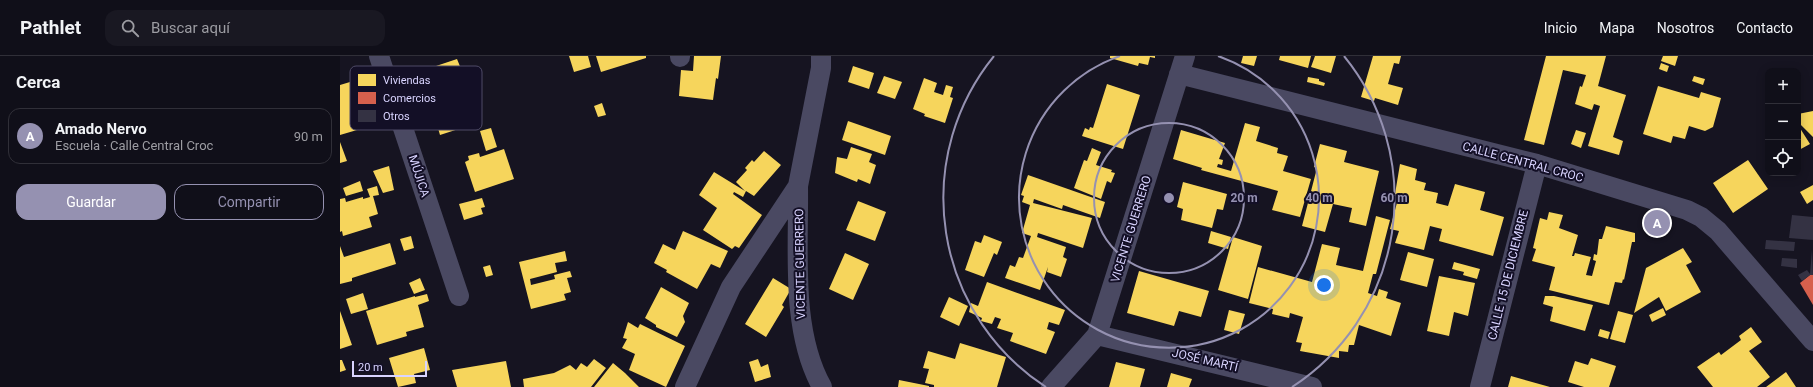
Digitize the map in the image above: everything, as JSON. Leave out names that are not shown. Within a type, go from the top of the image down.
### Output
[{"type":"street","name":"MÚJICA","points":[[379,56],[382,66]]},
{"type":"street","points":[[685,387],[731,288],[798,186],[821,68],[821,56]]},
{"type":"street","name":"VICENTE GUERRERO","points":[[1051,387],[1098,335],[1182,65]]},
{"type":"street","name":"CALLE CENTRAL CROC","points":[[1182,65],[1537,164],[1687,210],[1701,217],[1718,231],[1813,341]]},
{"type":"street","name":"MÚJICA","points":[[404,130],[459,296]]},
{"type":"street","name":"CALLE 15 DE DICIEMBRE","points":[[1480,387],[1537,164]]},
{"type":"street","name":"VICENTE GUERRERO","points":[[798,186],[799,316],[814,373],[822,387]]},
{"type":"street","name":"JOSÉ MARTÍ","points":[[1098,335],[1312,387]]},
{"type":"building: Viviendas","points":[[569,56],[588,56],[591,67],[574,72]]},
{"type":"building: Viviendas","points":[[596,56],[646,56],[646,58],[601,72]]},
{"type":"building: Viviendas","points":[[694,56],[721,56],[713,100],[679,96],[681,70],[693,71]]},
{"type":"building: Viviendas","points":[[1110,56],[1155,56],[1155,58],[1150,57],[1148,65],[1139,63],[1138,66],[1110,58]]},
{"type":"building: Viviendas","points":[[1243,56],[1257,56],[1254,66],[1241,63]]},
{"type":"building: Viviendas","points":[[1280,56],[1311,56],[1308,68],[1279,60]]},
{"type":"building: Viviendas","points":[[1315,56],[1336,56],[1331,73],[1311,67]]},
{"type":"building: Viviendas","points":[[1373,56],[1401,56],[1399,64],[1394,63],[1388,84],[1403,88],[1398,105],[1375,98],[1374,101],[1361,97]]},
{"type":"building: Viviendas","points":[[1546,56],[1606,56],[1598,86],[1626,95],[1613,137],[1623,141],[1619,155],[1588,146],[1600,106],[1594,104],[1592,110],[1575,104],[1580,86],[1582,87],[1586,75],[1563,70],[1544,145],[1524,140]]},
{"type":"building: Viviendas","points":[[1663,56],[1678,56],[1675,66],[1661,61]]},
{"type":"building: Viviendas","points":[[457,59],[460,66],[436,66]]},
{"type":"building: Viviendas","points":[[1661,63],[1669,66],[1667,72],[1659,69]]},
{"type":"building: Viviendas","points":[[853,66],[874,73],[869,89],[848,82]]},
{"type":"building: Viviendas","points":[[884,76],[902,82],[895,99],[877,93]]},
{"type":"building: Viviendas","points":[[1694,76],[1705,79],[1703,85],[1692,81]]},
{"type":"building: Viviendas","points":[[1308,77],[1319,79],[1319,81],[1325,83],[1324,86],[1307,82]]},
{"type":"building: Viviendas","points":[[924,78],[937,83],[934,92],[943,95],[946,85],[953,87],[950,97],[953,98],[945,123],[924,116],[925,114],[913,109]]},
{"type":"building: Viviendas","points":[[350,82],[350,130],[357,130],[340,135],[340,85]]},
{"type":"building: Viviendas","points":[[1107,84],[1140,95],[1123,149],[1082,136],[1085,128],[1089,130],[1090,127],[1093,128]]},
{"type":"building: Viviendas","points":[[1658,86],[1699,98],[1701,92],[1721,98],[1713,127],[1705,131],[1689,126],[1685,139],[1673,136],[1671,143],[1643,134]]},
{"type":"building: Viviendas","points":[[602,103],[606,115],[598,117],[594,106]]},
{"type":"building: Viviendas","points":[[1813,111],[1813,137],[1801,125],[1801,113]]},
{"type":"building: Viviendas","points":[[848,121],[891,136],[885,155],[842,140]]},
{"type":"building: Viviendas","points":[[1245,123],[1260,127],[1256,141],[1278,148],[1277,153],[1288,156],[1283,171],[1311,179],[1300,217],[1272,210],[1278,191],[1201,170],[1202,168],[1173,159],[1181,130],[1225,143],[1219,159],[1223,160],[1222,165],[1218,164],[1217,167],[1231,171]]},
{"type":"building: Viviendas","points":[[491,128],[497,147],[486,151],[480,131]]},
{"type":"building: Viviendas","points":[[439,130],[455,130],[440,135]]},
{"type":"building: Viviendas","points":[[1576,130],[1586,133],[1581,148],[1571,144]]},
{"type":"building: Viviendas","points":[[1801,130],[1810,144],[1801,149]]},
{"type":"building: Viviendas","points":[[340,142],[347,161],[340,163]]},
{"type":"building: Viviendas","points":[[1320,144],[1347,151],[1344,162],[1379,171],[1366,226],[1349,222],[1352,208],[1333,204],[1325,232],[1302,226],[1317,168],[1314,167]]},
{"type":"building: Viviendas","points":[[851,147],[872,154],[869,162],[876,165],[870,184],[858,179],[857,182],[835,173],[837,157],[847,159]]},
{"type":"building: Viviendas","points":[[1092,148],[1101,152],[1096,165],[1112,170],[1111,172],[1115,173],[1111,183],[1107,181],[1101,199],[1074,188],[1084,160],[1087,161]]},
{"type":"building: Viviendas","points":[[504,149],[514,179],[475,192],[465,162],[469,160],[468,156],[479,153],[480,157]]},
{"type":"building: Viviendas","points":[[764,151],[781,165],[754,196],[746,191],[743,197],[734,192],[733,194],[762,215],[739,248],[735,246],[732,249],[703,230],[717,208],[699,195],[714,172],[745,191],[736,182],[747,170],[745,168],[752,160],[754,162]]},
{"type":"building: Viviendas","points":[[1748,160],[1768,189],[1733,213],[1713,183]]},
{"type":"building: Viviendas","points":[[1400,164],[1417,169],[1415,180],[1426,183],[1424,190],[1438,193],[1436,203],[1448,206],[1455,184],[1485,192],[1480,210],[1504,217],[1493,256],[1439,241],[1442,229],[1430,226],[1424,250],[1395,243],[1399,231],[1390,229],[1399,195],[1395,194]]},
{"type":"building: Viviendas","points":[[389,166],[394,190],[383,193],[373,171]]},
{"type":"building: Viviendas","points":[[1028,175],[1105,202],[1100,218],[1063,205],[1062,209],[1034,199],[1033,203],[1092,218],[1083,248],[1038,233],[1037,237],[1066,247],[1063,257],[1067,259],[1061,277],[1047,272],[1048,267],[1040,290],[1005,278],[1010,265],[1015,267],[1019,257],[1023,258],[1031,236],[1022,233],[1030,205],[1022,202],[1024,196],[1021,195]]},
{"type":"building: Viviendas","points":[[360,181],[363,191],[346,196],[343,188]]},
{"type":"building: Viviendas","points":[[1183,182],[1227,194],[1223,210],[1217,209],[1212,228],[1181,220],[1183,209],[1177,207]]},
{"type":"building: Viviendas","points":[[1813,185],[1813,200],[1807,204],[1800,192]]},
{"type":"building: Viviendas","points":[[377,186],[379,195],[373,196],[378,214],[369,217],[372,227],[343,236],[342,231],[340,232],[340,199],[345,198],[346,202],[363,197],[363,199],[370,197],[367,189]]},
{"type":"building: Viviendas","points":[[482,198],[485,207],[481,208],[483,214],[464,220],[459,204]]},
{"type":"building: Viviendas","points":[[858,201],[886,212],[875,241],[846,230]]},
{"type":"building: Viviendas","points":[[1549,212],[1563,215],[1559,228],[1578,235],[1572,256],[1574,256],[1575,253],[1591,257],[1586,275],[1592,276],[1596,261],[1593,260],[1594,254],[1597,255],[1599,239],[1602,239],[1606,226],[1635,233],[1635,242],[1632,242],[1624,280],[1623,279],[1622,283],[1615,282],[1609,305],[1549,290],[1555,267],[1532,261],[1536,249],[1533,248],[1540,218],[1547,220]]},
{"type":"building: Viviendas","points":[[1376,216],[1390,220],[1376,274],[1373,274],[1368,293],[1377,296],[1379,289],[1388,292],[1386,298],[1401,303],[1391,336],[1359,325],[1354,345],[1349,345],[1348,352],[1339,351],[1339,358],[1300,351],[1302,343],[1296,342],[1303,317],[1290,313],[1289,318],[1272,314],[1273,309],[1249,303],[1258,267],[1312,282],[1322,244],[1340,248],[1336,265],[1363,271]]},
{"type":"building: Viviendas","points":[[683,231],[728,251],[720,268],[711,264],[697,289],[666,272],[667,270],[654,263],[663,244],[675,250]]},
{"type":"building: Viviendas","points":[[1211,231],[1231,237],[1228,249],[1208,243]]},
{"type":"building: Viviendas","points":[[984,235],[1002,242],[997,255],[994,253],[984,277],[965,270],[975,241],[981,243]]},
{"type":"building: Viviendas","points":[[411,236],[414,248],[404,251],[400,239]]},
{"type":"building: Viviendas","points":[[1233,237],[1262,246],[1248,299],[1218,290]]},
{"type":"building: Viviendas","points":[[390,243],[396,264],[352,278],[352,281],[340,284],[340,246],[344,257]]},
{"type":"building: Viviendas","points":[[1683,248],[1692,262],[1686,265],[1701,292],[1666,311],[1659,297],[1634,313],[1646,268]]},
{"type":"building: Viviendas","points":[[565,251],[567,261],[555,263],[557,272],[530,279],[531,285],[555,279],[554,275],[570,271],[572,277],[567,278],[571,292],[564,294],[566,300],[531,309],[519,262]]},
{"type":"building: Viviendas","points":[[1408,252],[1434,259],[1427,287],[1400,280]]},
{"type":"building: Viviendas","points":[[845,253],[869,264],[853,300],[829,289]]},
{"type":"building: Viviendas","points":[[1454,262],[1480,269],[1477,279],[1463,275],[1464,272],[1452,269]]},
{"type":"building: Viviendas","points":[[490,265],[493,275],[486,277],[483,267]]},
{"type":"building: Viviendas","points":[[1139,271],[1209,291],[1201,317],[1179,311],[1174,326],[1127,313]]},
{"type":"building: Viviendas","points":[[1439,276],[1475,283],[1468,316],[1454,312],[1449,336],[1427,331]]},
{"type":"building: Viviendas","points":[[420,278],[425,290],[414,294],[409,283]]},
{"type":"building: Viviendas","points":[[773,278],[791,289],[782,305],[784,307],[766,337],[745,324]]},
{"type":"building: Viviendas","points":[[987,282],[1065,310],[1059,325],[1049,322],[1047,329],[1055,332],[1046,354],[1010,341],[1013,333],[997,328],[1001,319],[995,317],[992,324],[981,321],[982,318],[969,312],[971,303],[978,306]]},
{"type":"building: Viviendas","points":[[661,287],[689,303],[683,316],[685,322],[677,337],[656,327],[656,325],[645,318]]},
{"type":"building: Viviendas","points":[[363,293],[368,309],[351,314],[346,299]]},
{"type":"building: Viviendas","points":[[427,294],[429,301],[418,305],[424,327],[406,332],[407,336],[377,345],[366,311],[415,296]]},
{"type":"building: Viviendas","points":[[1545,296],[1554,296],[1593,305],[1585,331],[1550,321],[1553,307],[1543,304]]},
{"type":"building: Viviendas","points":[[949,297],[968,306],[959,326],[940,317]]},
{"type":"building: Viviendas","points":[[1663,308],[1666,315],[1652,322],[1649,315]]},
{"type":"building: Viviendas","points":[[1229,310],[1245,314],[1239,334],[1224,330]]},
{"type":"building: Viviendas","points":[[340,311],[352,345],[340,349]]},
{"type":"building: Viviendas","points":[[1618,311],[1633,315],[1625,343],[1610,339]]},
{"type":"building: Viviendas","points":[[628,322],[638,328],[640,324],[685,346],[666,387],[629,370],[635,354],[622,348],[627,339],[623,338]]},
{"type":"building: Viviendas","points":[[1751,327],[1762,342],[1749,351],[1770,377],[1757,387],[1713,387],[1697,367],[1719,352],[1721,355],[1741,340],[1739,336]]},
{"type":"building: Viviendas","points":[[1600,329],[1610,332],[1608,339],[1598,336]]},
{"type":"building: Viviendas","points":[[960,343],[1006,357],[997,387],[934,387],[934,385],[925,383],[929,369],[923,368],[928,351],[955,359]]},
{"type":"building: Viviendas","points":[[424,348],[430,370],[414,374],[416,383],[398,387],[389,358]]},
{"type":"building: Viviendas","points":[[1591,358],[1616,366],[1609,387],[1584,387],[1568,382],[1575,361],[1588,365]]},
{"type":"building: Viviendas","points":[[594,359],[606,368],[591,387],[524,387],[523,379],[554,373],[570,365],[576,370],[581,363],[587,367]]},
{"type":"building: Viviendas","points":[[758,359],[761,367],[768,364],[771,377],[755,382],[749,362]]},
{"type":"building: Viviendas","points":[[340,360],[342,360],[346,370],[340,372]]},
{"type":"building: Viviendas","points":[[506,361],[511,387],[457,387],[452,370]]},
{"type":"building: Viviendas","points":[[1116,362],[1145,369],[1140,387],[1109,387]]},
{"type":"building: Viviendas","points":[[613,363],[625,373],[639,387],[594,387]]},
{"type":"building: Viviendas","points":[[1786,372],[1796,387],[1766,387]]},
{"type":"building: Viviendas","points":[[1171,373],[1192,379],[1189,387],[1167,387]]},
{"type":"building: Viviendas","points":[[1511,376],[1550,387],[1508,387]]},
{"type":"building: Viviendas","points":[[899,380],[929,386],[929,387],[898,387]]},
{"type":"building: Comercios","points":[[1810,275],[1813,275],[1813,305],[1800,283]]},
{"type":"building: Otros","points":[[1792,215],[1813,217],[1813,240],[1789,238]]},
{"type":"building: Otros","points":[[1766,240],[1795,242],[1794,251],[1765,249]]},
{"type":"building: Otros","points":[[1812,250],[1813,275],[1810,275],[1802,281],[1798,275],[1807,270],[1810,274]]},
{"type":"building: Otros","points":[[1782,258],[1797,259],[1797,268],[1781,266]]},
{"type":"place","name":"Amado Nervo","points":[[1657,223]]}]
